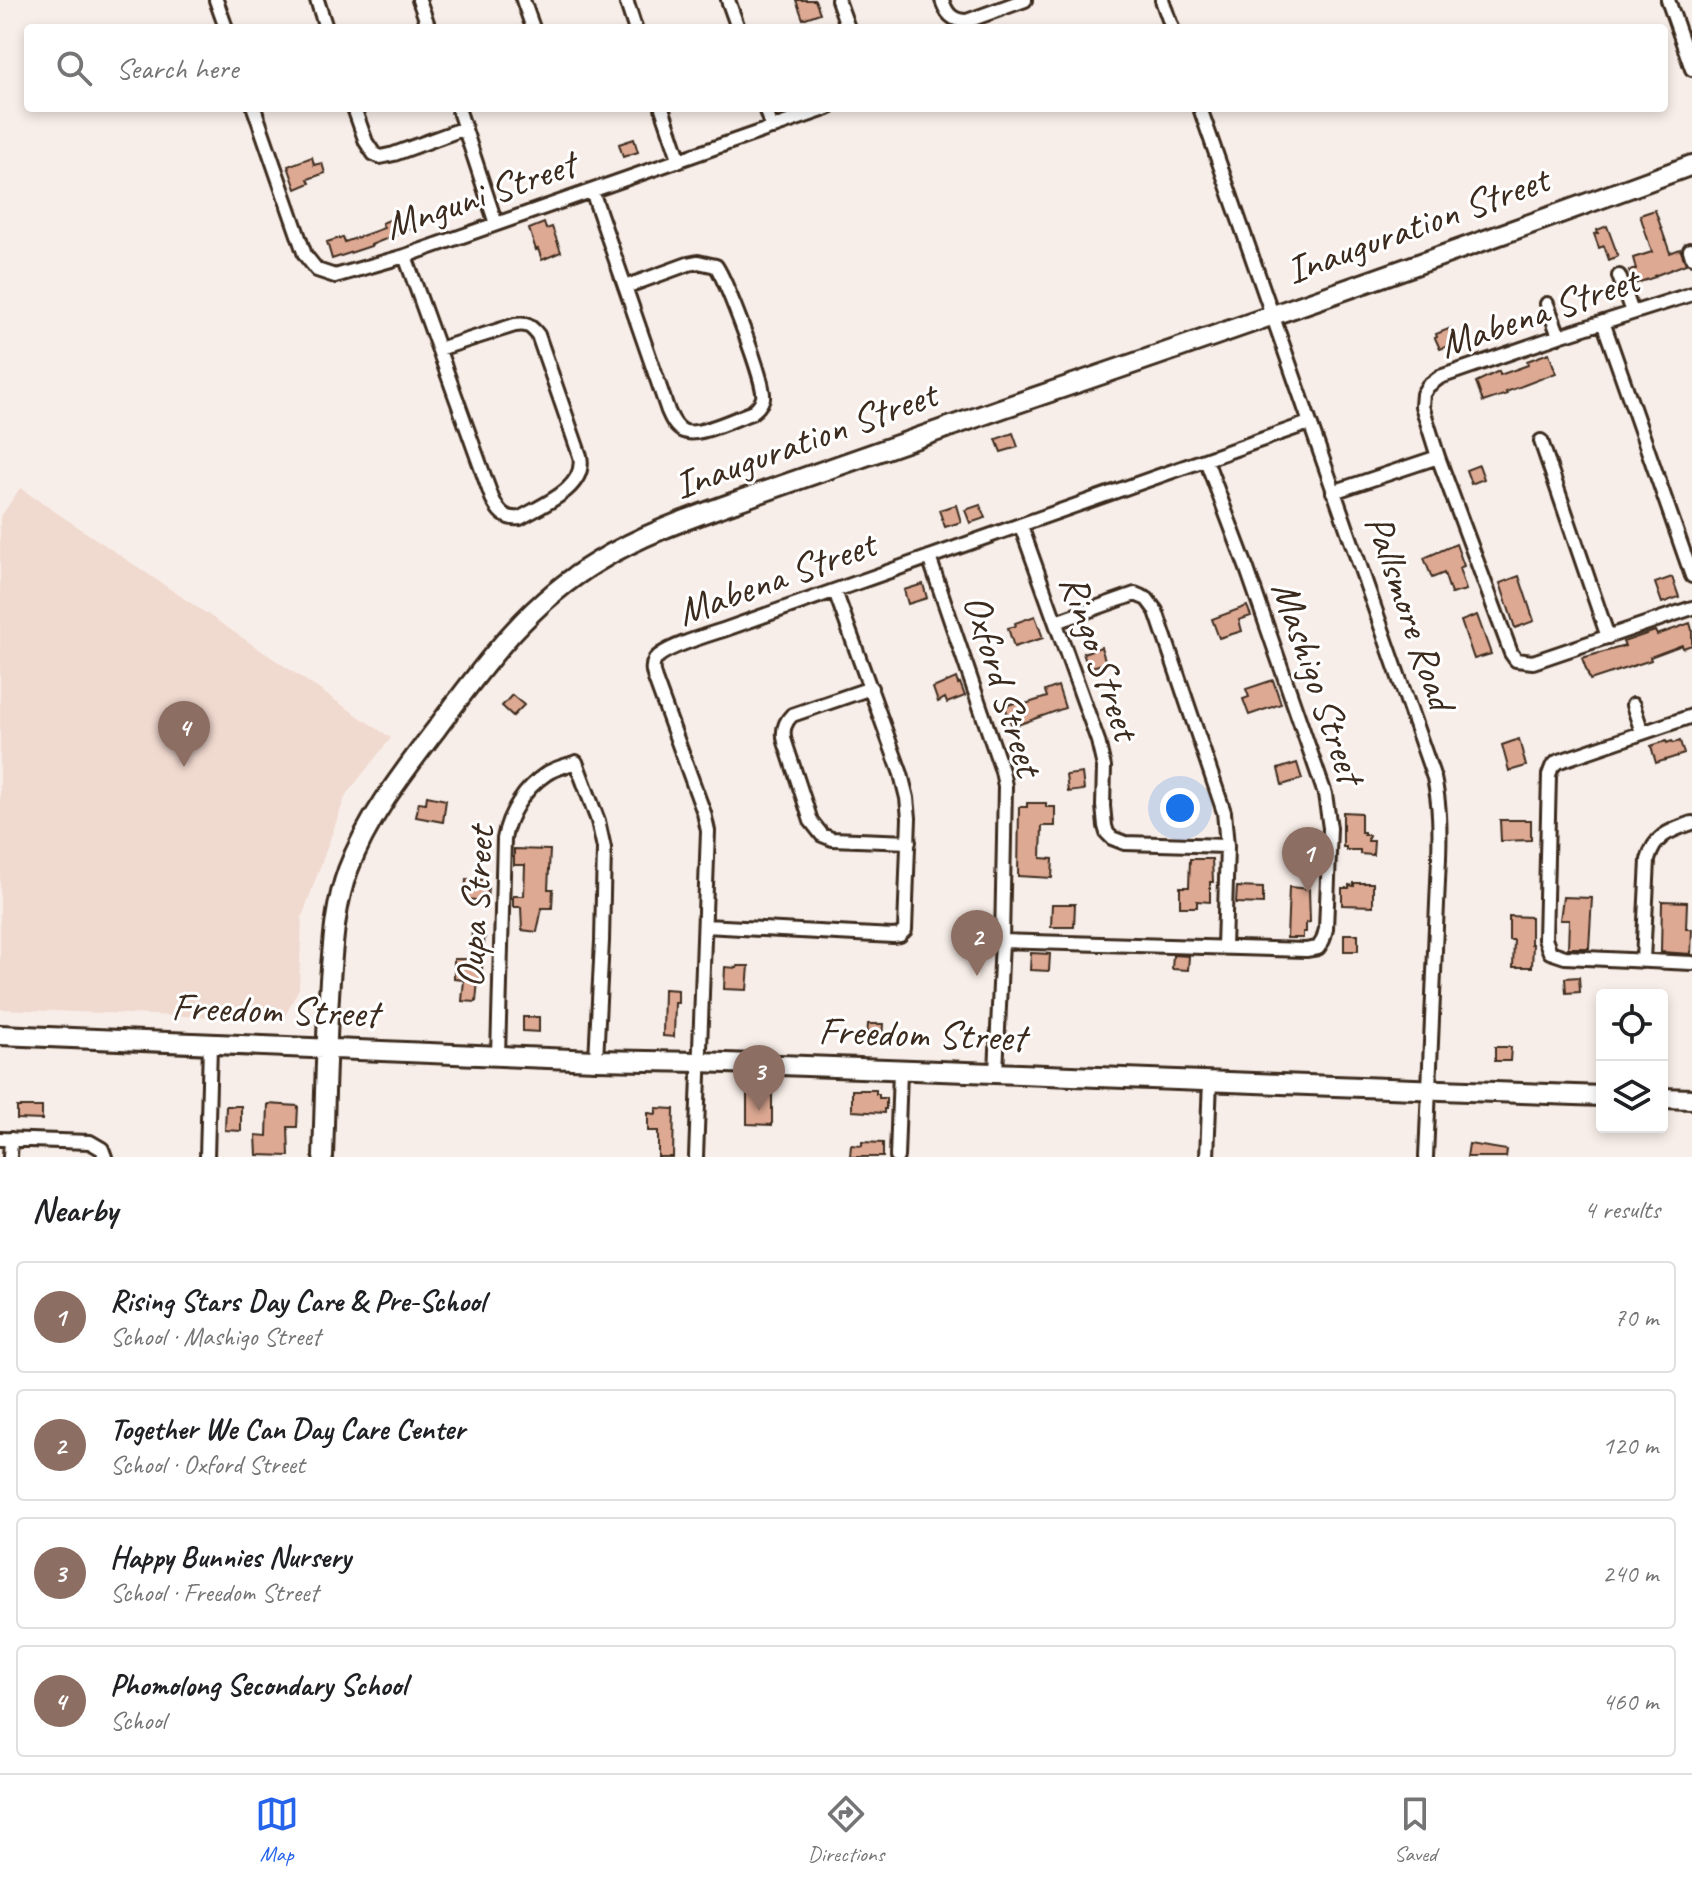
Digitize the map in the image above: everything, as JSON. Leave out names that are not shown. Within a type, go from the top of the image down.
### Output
[{"type":"street","points":[[216,0],[225,24]]},
{"type":"street","points":[[317,0],[325,24]]},
{"type":"street","points":[[419,0],[428,24]]},
{"type":"street","points":[[523,0],[532,24]]},
{"type":"street","points":[[626,0],[634,24]]},
{"type":"street","points":[[728,0],[737,24]]},
{"type":"street","points":[[838,0],[847,24]]},
{"type":"street","points":[[942,0],[951,18],[963,21],[1025,0]]},
{"type":"street","points":[[1162,0],[1171,24]]},
{"type":"street","points":[[1668,0],[1688,42],[1692,69]]},
{"type":"street","name":"Mnguni Street","points":[[255,112],[305,255],[317,270],[335,276],[405,256],[817,112]]},
{"type":"street","points":[[355,112],[366,142],[380,157],[465,128]]},
{"type":"street","points":[[459,112],[496,224]]},
{"type":"street","points":[[663,112],[680,161]]},
{"type":"street","points":[[766,112],[772,128]]},
{"type":"street","name":"Pallsmore Road","points":[[1201,112],[1438,796],[1439,858],[1426,1157]]},
{"type":"street","name":"Inauguration Street","points":[[323,1157],[331,964],[337,908],[358,847],[397,780],[475,677],[506,638],[554,592],[597,562],[693,517],[1692,165]]},
{"type":"street","points":[[592,191],[625,287],[668,411],[679,430],[693,434],[700,432],[751,413],[758,407],[762,401],[762,385],[730,293],[716,266],[698,262],[688,264],[625,287]]},
{"type":"street","points":[[405,256],[497,509],[504,516],[520,518],[570,486],[582,468],[580,456],[538,335],[533,329],[528,325],[515,325],[439,349]]},
{"type":"street","points":[[1619,276],[1632,312]]},
{"type":"street","name":"Mabena Street","points":[[1438,457],[1422,406],[1423,394],[1440,377],[1692,294]]},
{"type":"street","points":[[1547,304],[1559,336]]},
{"type":"street","points":[[1603,322],[1692,576]]},
{"type":"street","name":"Mabena Street","points":[[696,1157],[708,839],[706,823],[655,679],[654,663],[661,654],[1309,423]]},
{"type":"street","points":[[1541,441],[1608,637]]},
{"type":"street","points":[[1333,492],[1438,457],[1511,653],[1516,660],[1525,663],[1692,608]]},
{"type":"street","name":"Mashigo Street","points":[[1002,941],[1306,950],[1318,948],[1323,940],[1330,828],[1325,794],[1206,460]]},
{"type":"street","name":"Ringo Street","points":[[1021,526],[1102,756],[1107,833],[1125,843],[1227,846]]},
{"type":"street","name":"Oxford Street","points":[[929,557],[1004,778],[1006,803],[996,1072]]},
{"type":"street","points":[[705,926],[893,936],[905,930],[909,818],[905,789],[835,591]]},
{"type":"street","points":[[1056,622],[1135,594],[1147,599],[1156,611],[1225,819],[1224,947]]},
{"type":"street","points":[[871,688],[792,715],[784,729],[785,742],[811,821],[822,835],[832,839],[909,842]]},
{"type":"street","points":[[1633,705],[1642,732]]},
{"type":"street","points":[[1692,716],[1557,762],[1552,767],[1549,775],[1545,939],[1550,952],[1557,955],[1692,963]]},
{"type":"street","name":"Oupa Street","points":[[498,1055],[506,824],[535,783],[548,772],[576,762],[598,821],[604,848],[596,1060]]},
{"type":"street","points":[[1643,960],[1651,848],[1664,834],[1692,823]]},
{"type":"street","name":"Freedom Street","points":[[0,1035],[1596,1096]]},
{"type":"street","points":[[207,1157],[210,1045]]},
{"type":"street","points":[[897,1157],[900,1071]]},
{"type":"street","points":[[1207,1157],[1210,1080]]},
{"type":"street","points":[[1668,1098],[1692,1099]]},
{"type":"street","points":[[10,1157],[5,1139],[90,1142],[102,1149],[105,1157]]},
{"type":"shaded area","points":[[20,488],[391,738],[346,795],[302,917],[299,988],[283,1020],[0,1009],[0,518]]},
{"type":"building","points":[[796,0],[815,0],[820,13],[803,19]]},
{"type":"building","points":[[634,139],[638,152],[623,157],[619,144]]},
{"type":"building","points":[[312,157],[314,165],[322,163],[325,173],[308,179],[310,183],[296,189],[288,166]]},
{"type":"building","points":[[1655,210],[1670,253],[1680,249],[1686,264],[1634,284],[1629,271],[1636,269],[1633,258],[1652,252],[1640,215]]},
{"type":"building","points":[[394,218],[396,223],[410,218],[413,228],[332,259],[327,242],[343,237],[345,242],[384,228],[382,223]]},
{"type":"building","points":[[544,223],[546,229],[552,227],[561,252],[542,260],[529,229]]},
{"type":"building","points":[[1607,226],[1618,256],[1609,260],[1604,246],[1599,248],[1594,234]]},
{"type":"building","points":[[1451,328],[1457,343],[1440,349],[1436,334]]},
{"type":"building","points":[[1549,353],[1556,373],[1483,402],[1476,382],[1499,371],[1500,375],[1528,365],[1527,361]]},
{"type":"building","points":[[1013,433],[1018,447],[1001,452],[996,439]]},
{"type":"building","points":[[1479,465],[1484,479],[1471,484],[1466,470]]},
{"type":"building","points":[[956,505],[961,522],[945,527],[939,510]]},
{"type":"building","points":[[980,505],[985,518],[970,523],[965,510]]},
{"type":"building","points":[[1456,544],[1464,566],[1459,568],[1466,590],[1451,594],[1444,573],[1432,578],[1424,558]]},
{"type":"building","points":[[1519,576],[1534,621],[1515,628],[1500,583]]},
{"type":"building","points":[[1672,577],[1679,597],[1662,603],[1655,583]]},
{"type":"building","points":[[923,584],[927,598],[908,604],[904,590]]},
{"type":"building","points":[[1247,606],[1251,616],[1239,620],[1242,631],[1219,638],[1212,619]]},
{"type":"building","points":[[1477,615],[1491,654],[1474,659],[1461,621]]},
{"type":"building","points":[[1035,616],[1043,638],[1014,647],[1008,628]]},
{"type":"building","points":[[1690,623],[1692,645],[1683,648],[1682,645],[1650,657],[1651,660],[1590,680],[1582,658],[1625,646],[1623,642],[1655,631],[1657,635]]},
{"type":"building","points":[[1101,647],[1106,663],[1088,668],[1083,653]]},
{"type":"building","points":[[956,678],[965,696],[947,703],[945,698],[938,702],[933,688]]},
{"type":"building","points":[[1273,680],[1281,704],[1249,715],[1243,699],[1249,697],[1246,689]]},
{"type":"building","points":[[1058,686],[1065,708],[1012,727],[1005,706],[1021,701],[1022,705],[1047,697],[1045,691]]},
{"type":"building","points":[[512,695],[524,705],[513,716],[502,706]]},
{"type":"building","points":[[1519,739],[1526,766],[1509,771],[1502,745]]},
{"type":"building","points":[[1680,741],[1684,754],[1656,763],[1651,746]]},
{"type":"building","points":[[1297,763],[1302,779],[1282,785],[1278,769]]},
{"type":"building","points":[[1082,773],[1084,790],[1068,792],[1066,775]]},
{"type":"building","points":[[427,796],[446,800],[443,822],[416,817],[419,802],[426,803]]},
{"type":"building","points":[[1027,803],[1046,803],[1046,807],[1055,807],[1055,826],[1042,826],[1041,858],[1053,859],[1052,878],[1018,876],[1019,807],[1027,807]]},
{"type":"building","points":[[1343,812],[1361,813],[1361,832],[1369,835],[1368,841],[1374,841],[1373,855],[1343,847]]},
{"type":"building","points":[[1500,820],[1531,820],[1531,840],[1501,841]]},
{"type":"building","points":[[514,849],[550,850],[548,889],[553,889],[552,908],[542,908],[537,932],[522,930],[521,907],[513,907],[513,896],[524,896],[525,865],[514,865]]},
{"type":"building","points":[[1190,859],[1212,859],[1210,902],[1197,901],[1197,907],[1180,907],[1180,887],[1189,887]]},
{"type":"building","points":[[466,879],[485,880],[484,885],[488,886],[487,901],[465,899]]},
{"type":"building","points":[[1354,883],[1373,883],[1373,906],[1342,905],[1342,888],[1354,886]]},
{"type":"building","points":[[1237,887],[1263,888],[1263,904],[1236,903]]},
{"type":"building","points":[[1289,887],[1309,889],[1310,922],[1306,923],[1303,938],[1287,938]]},
{"type":"building","points":[[1563,897],[1592,898],[1589,948],[1568,948],[1569,920],[1560,920]]},
{"type":"building","points":[[1662,901],[1687,902],[1686,929],[1692,929],[1691,954],[1661,952]]},
{"type":"building","points":[[1052,904],[1075,904],[1074,927],[1051,927]]},
{"type":"building","points":[[1509,916],[1531,917],[1532,967],[1513,967],[1514,940],[1509,940]]},
{"type":"building","points":[[472,931],[485,932],[476,1002],[462,1001],[464,980],[454,979],[454,959],[470,959]]},
{"type":"building","points":[[1344,934],[1358,934],[1358,951],[1344,951]]},
{"type":"building","points":[[1031,953],[1050,954],[1049,971],[1030,970]]},
{"type":"building","points":[[1173,955],[1189,956],[1188,970],[1172,969]]},
{"type":"building","points":[[749,966],[747,990],[724,989],[725,967]]},
{"type":"building","points":[[1579,977],[1580,992],[1566,993],[1565,978]]},
{"type":"building","points":[[664,989],[678,990],[674,1037],[663,1036]]},
{"type":"building","points":[[523,1017],[539,1017],[539,1032],[523,1031]]},
{"type":"building","points":[[868,1024],[883,1024],[882,1040],[867,1039]]},
{"type":"building","points":[[1495,1047],[1511,1047],[1510,1061],[1495,1061]]},
{"type":"building","points":[[852,1090],[876,1090],[879,1098],[886,1098],[884,1113],[852,1111]]},
{"type":"building","points":[[747,1092],[772,1093],[772,1125],[747,1124]]},
{"type":"building","points":[[268,1104],[298,1106],[297,1127],[288,1127],[289,1156],[257,1155],[256,1135],[267,1136]]},
{"type":"building","points":[[226,1106],[241,1106],[241,1131],[225,1130]]},
{"type":"building","points":[[17,1107],[42,1107],[42,1120],[17,1119]]},
{"type":"building","points":[[656,1108],[674,1109],[673,1157],[658,1157],[658,1131],[648,1131],[648,1113],[656,1114]]},
{"type":"building","points":[[862,1142],[883,1143],[883,1157],[850,1157],[851,1145],[862,1146]]},
{"type":"building","points":[[1469,1144],[1507,1150],[1506,1157],[1467,1157]]},
{"type":"place","name":"Phomolong Secondary School","points":[[184,767]]},
{"type":"place","name":"Rising Stars Day Care & Pre-School","points":[[1308,893]]},
{"type":"place","name":"Together We Can Day Care Center","points":[[977,976]]},
{"type":"place","name":"Happy Bunnies Nursery","points":[[759,1111]]}]
